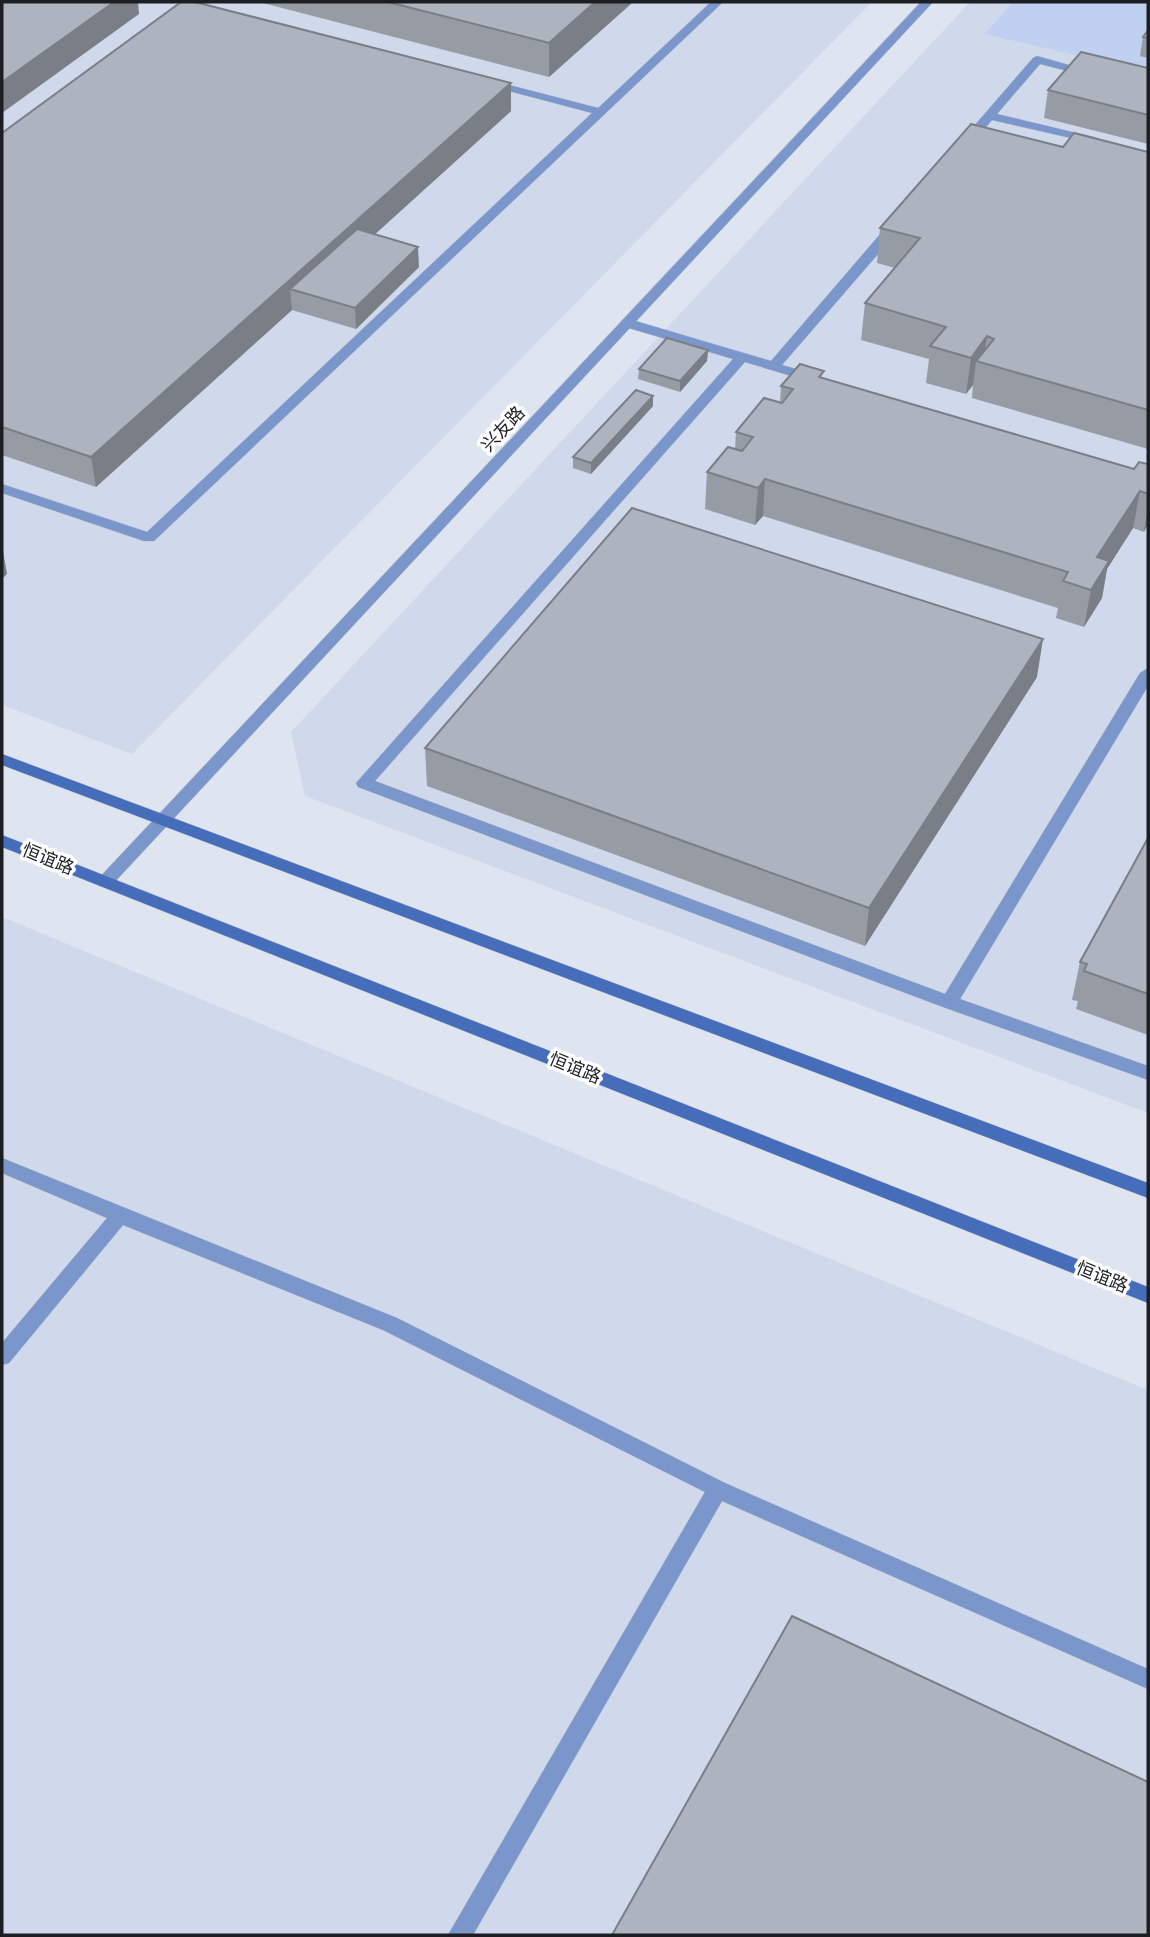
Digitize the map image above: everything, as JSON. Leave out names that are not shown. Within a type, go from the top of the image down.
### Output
[{"type":"main road","points":[[2,759],[1148,1191]]},
{"type":"main road","name":"恒谊路","points":[[2,841],[1148,1295]]},
{"type":"street","points":[[2,488],[149,538],[717,2]]},
{"type":"street","name":"兴友路","points":[[105,882],[927,2]]},
{"type":"street","points":[[974,141],[989,116],[1037,60],[1099,74]]},
{"type":"street","points":[[480,80],[601,111]]},
{"type":"street","points":[[989,116],[1108,145]]},
{"type":"street","points":[[774,366],[900,220]]},
{"type":"street","points":[[627,323],[827,382]]},
{"type":"street","points":[[742,357],[364,783],[949,1002],[1148,1073]]},
{"type":"street","points":[[949,1002],[1148,673]]},
{"type":"street","points":[[2,1165],[120,1216],[390,1324],[718,1489],[1148,1679]]},
{"type":"street","points":[[2,1357],[120,1216]]},
{"type":"street","points":[[460,1935],[718,1489]]},
{"type":"shaded area","points":[[2,2],[872,2],[132,754],[2,705]]},
{"type":"shaded area","points":[[970,2],[1148,2],[1148,1113],[305,796],[291,732]]},
{"type":"shaded area","points":[[1013,2],[1148,2],[1148,72],[985,34]]},
{"type":"shaded area","points":[[2,917],[1148,1390],[1148,1935],[2,1935]]},
{"type":"building","points":[[2,2],[114,2],[2,82]]},
{"type":"building","points":[[181,2],[195,2],[511,83],[91,457],[2,427],[2,133]]},
{"type":"building","points":[[388,2],[595,2],[549,43]]},
{"type":"building","points":[[1081,52],[1148,68],[1148,115],[1048,90]]},
{"type":"building","points":[[971,124],[1063,147],[1074,133],[1148,152],[1148,410],[976,361],[994,339],[987,336],[971,358],[930,346],[946,327],[865,303],[920,238],[880,228]]},
{"type":"building","points":[[357,229],[418,247],[355,308],[290,289]]},
{"type":"building","points":[[667,338],[708,350],[680,381],[639,369]]},
{"type":"building","points":[[800,364],[824,371],[819,377],[1134,469],[1139,462],[1148,464],[1148,494],[1140,491],[1097,557],[1109,561],[1091,590],[1063,581],[1068,572],[765,479],[758,488],[707,472],[728,447],[742,451],[753,437],[736,432],[764,398],[782,403],[793,389],[781,386]]},
{"type":"building","points":[[636,390],[653,396],[591,463],[573,457]]},
{"type":"building","points":[[632,508],[1043,639],[869,908],[425,748]]},
{"type":"building","points":[[1148,838],[1148,994],[1084,971],[1087,964],[1080,962]]},
{"type":"building","points":[[792,1616],[1148,1782],[1148,1935],[612,1935]]}]
